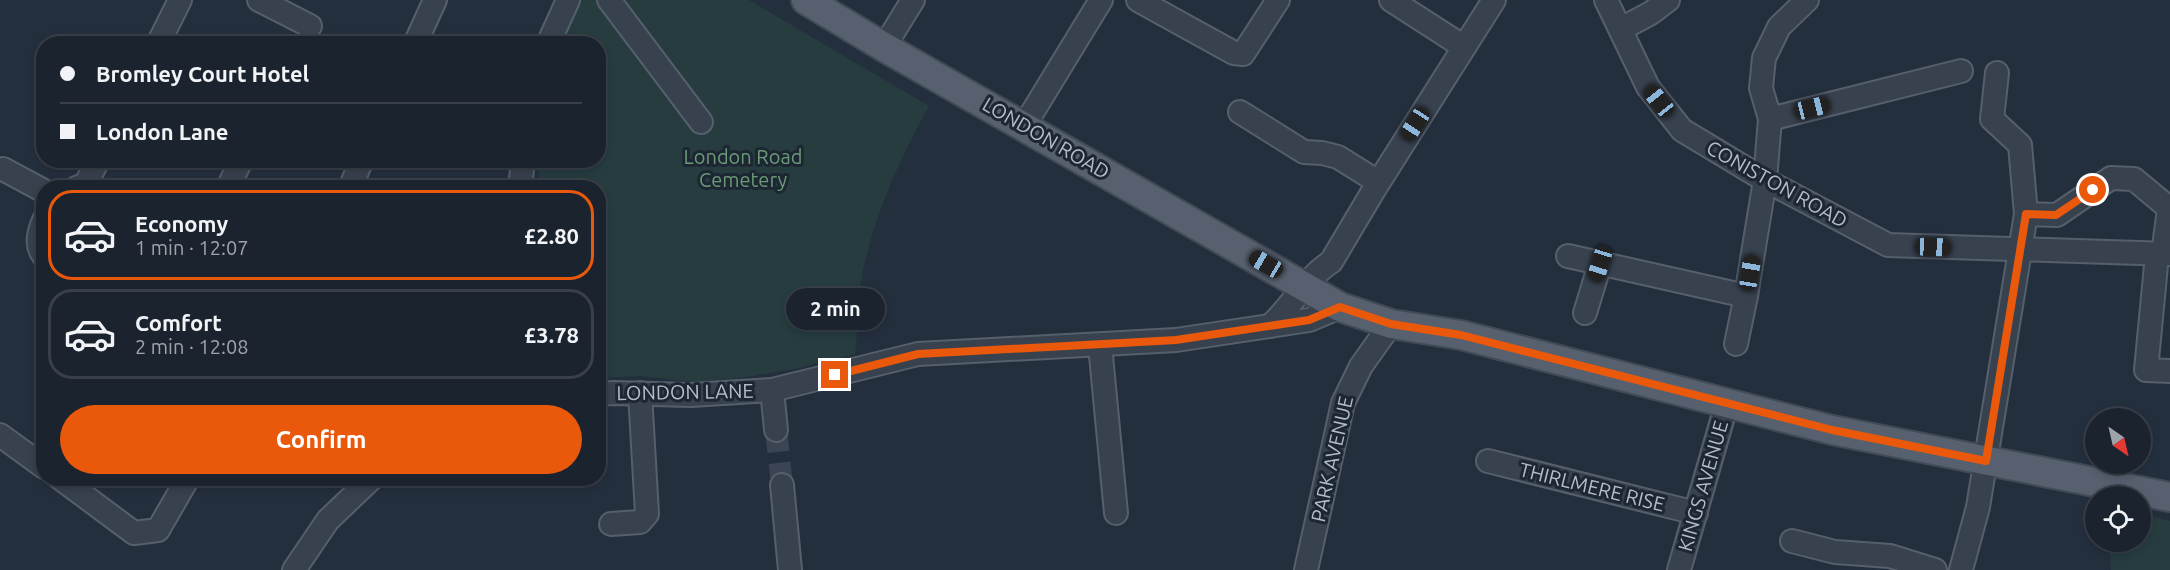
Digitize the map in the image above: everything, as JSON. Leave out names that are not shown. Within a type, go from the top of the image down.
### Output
[{"type":"main road","name":"LONDON ROAD","points":[[806,0],[884,47],[1340,307],[1391,324],[1461,335],[1832,430],[2170,497]]},
{"type":"street","points":[[162,36],[180,0]]},
{"type":"street","points":[[259,0],[310,26]]},
{"type":"street","points":[[419,36],[435,0]]},
{"type":"street","points":[[552,36],[568,0]]},
{"type":"street","points":[[609,0],[700,122]]},
{"type":"street","points":[[884,47],[913,0]]},
{"type":"street","points":[[1024,126],[1101,0]]},
{"type":"street","points":[[1138,0],[1234,53],[1243,54],[1278,0]]},
{"type":"street","points":[[1391,0],[1464,47]]},
{"type":"street","points":[[1270,326],[1285,312],[1296,281],[1331,262],[1376,185],[1494,0]]},
{"type":"street","name":"CONISTON ROAD","points":[[1606,0],[1622,29],[1648,87],[1682,130],[1765,180],[1888,245],[2164,254]]},
{"type":"street","points":[[1622,29],[1651,13],[1668,0]]},
{"type":"street","points":[[1736,344],[1765,180],[1770,119],[1761,88],[1764,58],[1779,27],[1807,0]]},
{"type":"street","points":[[1770,119],[1961,71]]},
{"type":"street","points":[[1961,570],[1978,507],[2026,214],[2020,145],[1992,119],[1997,73]]},
{"type":"street","points":[[1240,112],[1304,152],[1338,157],[1376,185]]},
{"type":"street","points":[[3,169],[36,187]]},
{"type":"street","points":[[2026,214],[2056,215],[2111,178],[2134,179],[2170,209],[2145,370],[2170,371]]},
{"type":"street","points":[[1568,256],[1746,296]]},
{"type":"street","points":[[1585,313],[1600,264]]},
{"type":"street","name":"LONDON LANE","points":[[606,394],[691,395],[772,390],[918,354],[1176,340],[1309,320],[1340,307]]},
{"type":"street","name":"PARK AVENUE","points":[[1306,570],[1342,404],[1360,366],[1391,324]]},
{"type":"street","points":[[1100,345],[1116,513]]},
{"type":"street","points":[[772,390],[776,430]]},
{"type":"street","points":[[611,524],[640,522],[647,514],[640,393]]},
{"type":"street","name":"KINGS AVENUE","points":[[1679,570],[1727,403]]},
{"type":"street","points":[[1,436],[36,461]]},
{"type":"street","name":"THIRLMERE RISE","points":[[1488,460],[1696,513]]},
{"type":"street","points":[[782,484],[790,570]]},
{"type":"street","points":[[71,486],[134,533],[158,530],[183,486]]},
{"type":"street","points":[[294,570],[328,520],[364,486]]},
{"type":"street","points":[[1792,541],[1835,552],[1890,556],[1935,570]]},
{"type":"green space","name":"London Road Cemetery","points":[[580,0],[749,0],[929,106],[885,197],[869,245],[859,294],[855,354],[795,369],[739,378],[696,382],[640,376],[606,378],[606,180],[538,180],[539,168],[606,168],[606,36],[563,36],[570,14]]},
{"type":"green space","points":[[2151,516],[2170,521],[2170,570],[2111,570],[2110,552],[2151,552]]},
{"type":"tunnel","points":[[776,430],[782,485]]},
{"type":"route","points":[[835,375],[918,354],[1176,340],[1309,320],[1340,307],[1391,324],[1461,335],[1832,430],[1986,461],[2026,214],[2056,215],[2093,190]]}]
